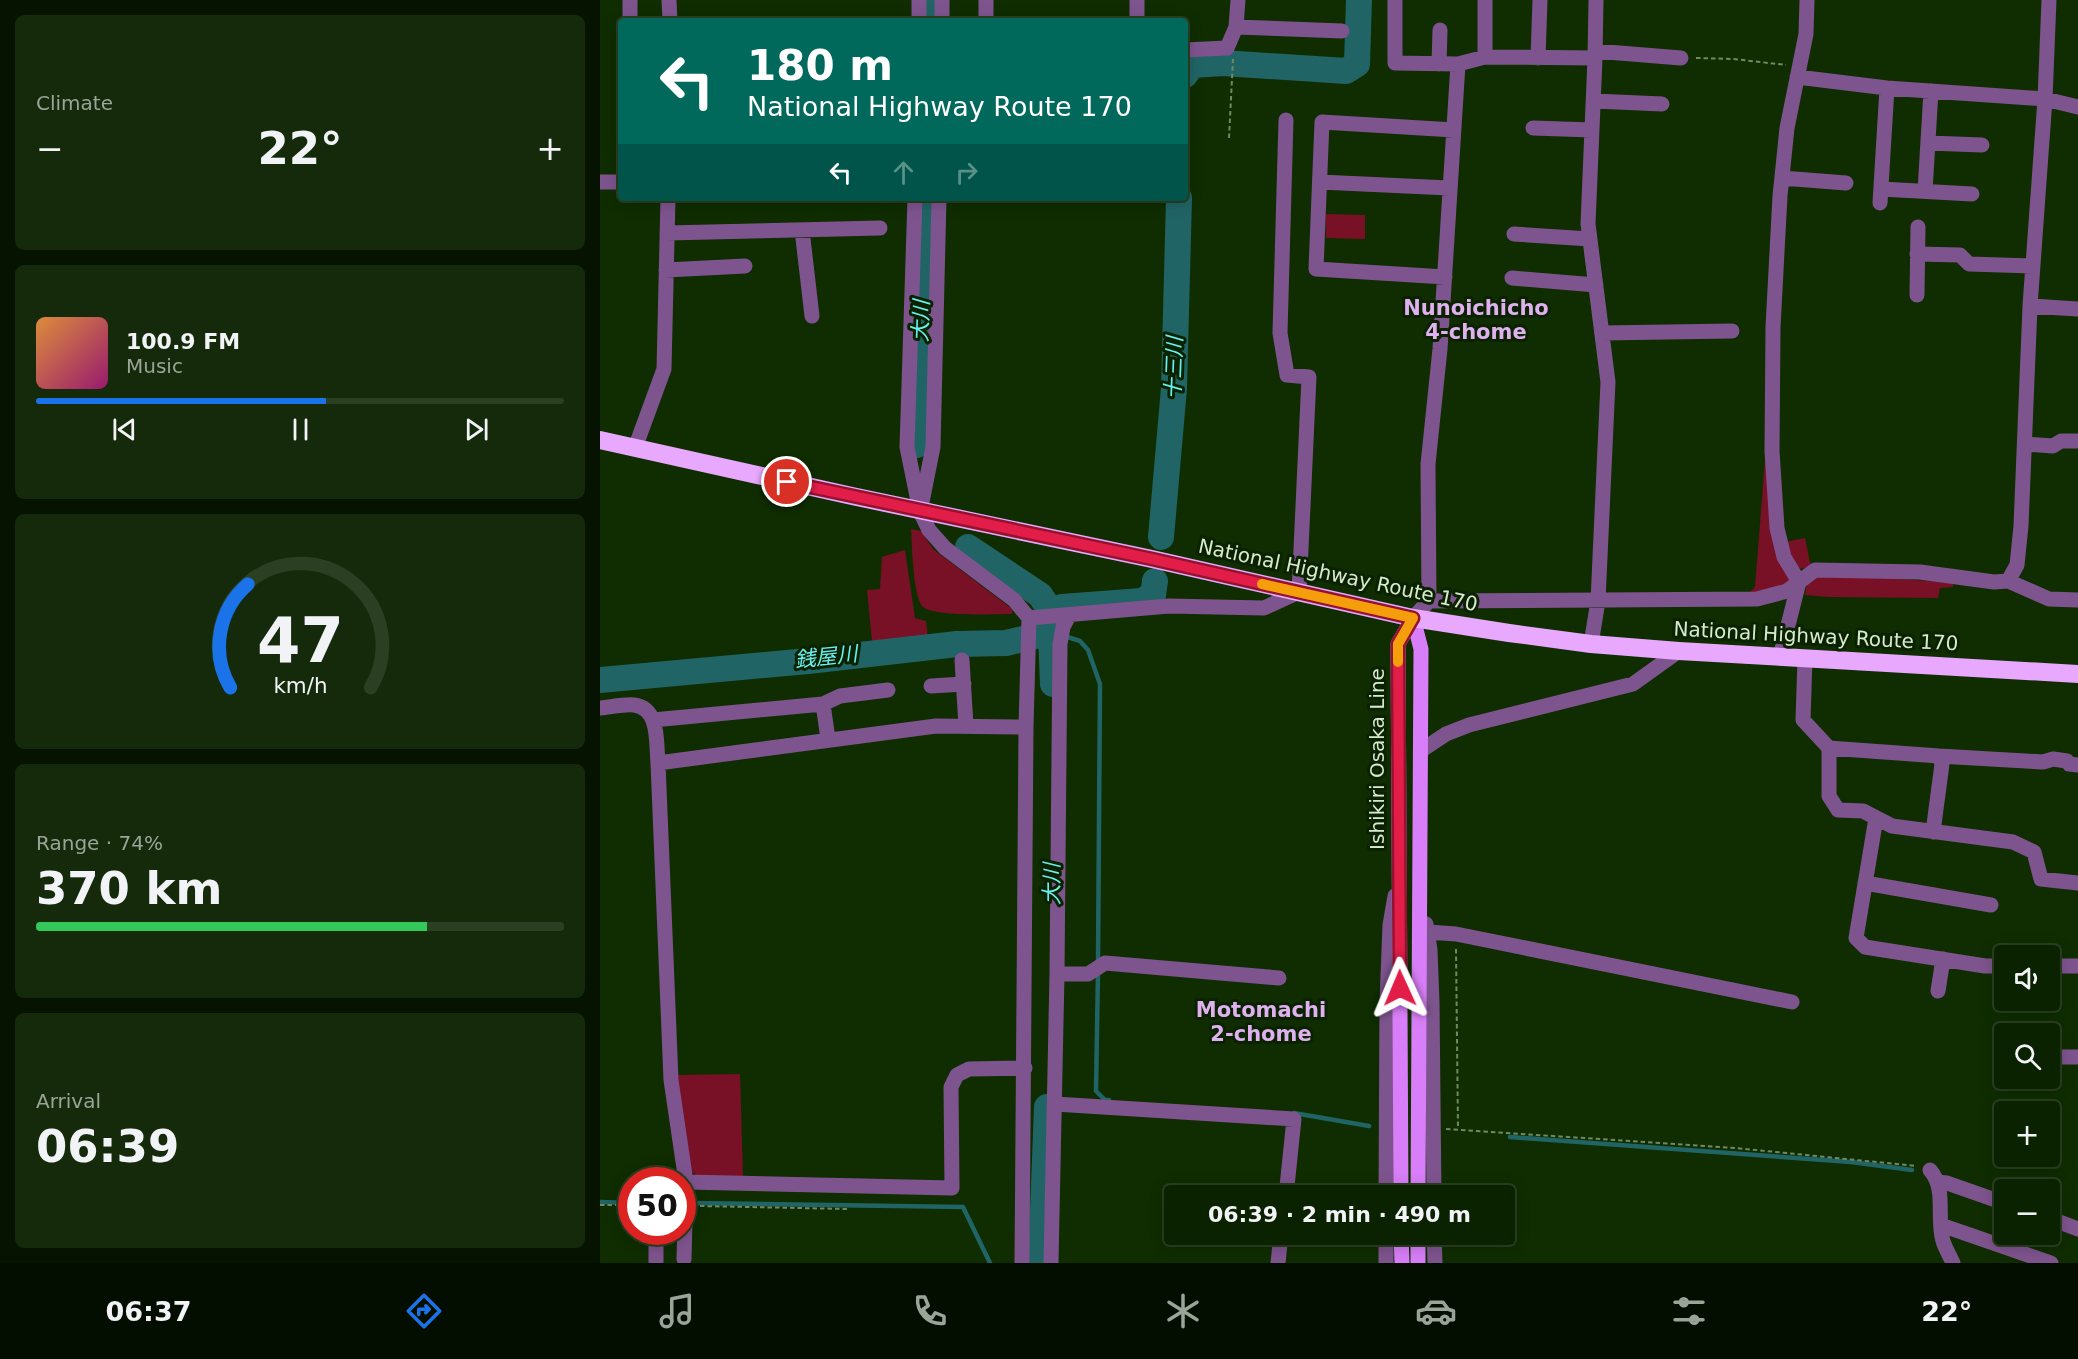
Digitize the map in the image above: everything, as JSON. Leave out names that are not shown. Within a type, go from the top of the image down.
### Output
[{"type":"highway","name":"National Highway Route 170","points":[[600,440],[920,511],[1152,559],[1413,618],[1591,644],[2078,674]]},
{"type":"main road","points":[[1413,618],[1421,649],[1422,750],[1419,874],[1418,1185]]},
{"type":"main road","name":"Ishikiri Osaka Line","points":[[1401,1185],[1398,644],[1413,618]]},
{"type":"main road","points":[[1401,1245],[1402,1263]]},
{"type":"main road","points":[[1418,1245],[1418,1263]]},
{"type":"street","points":[[630,0],[630,18]]},
{"type":"street","points":[[669,0],[670,18]]},
{"type":"street","points":[[919,0],[919,18]]},
{"type":"street","points":[[942,0],[942,18]]},
{"type":"street","points":[[986,0],[986,18]]},
{"type":"street","points":[[1137,0],[1137,18]]},
{"type":"street","points":[[1188,50],[1227,48],[1236,27],[1238,0]]},
{"type":"street","points":[[1395,0],[1395,63],[1458,64],[1485,57],[1538,58],[1595,55],[1681,57]]},
{"type":"street","points":[[1485,0],[1485,57]]},
{"type":"street","points":[[1538,58],[1540,0]]},
{"type":"street","points":[[1591,644],[1598,600],[1608,382],[1588,224],[1596,0]]},
{"type":"street","points":[[1780,657],[1799,582],[1784,556],[1777,528],[1772,451],[1773,327],[1787,128],[1806,34],[1807,0]]},
{"type":"street","points":[[2008,581],[2017,565],[2021,526],[2032,266],[2045,99],[2049,0]]},
{"type":"street","points":[[1236,27],[1342,31]]},
{"type":"street","points":[[1439,64],[1440,30]]},
{"type":"street","points":[[1430,602],[1428,464],[1440,349],[1458,64]]},
{"type":"street","points":[[1798,72],[1887,88],[2045,99],[2078,107]]},
{"type":"street","points":[[1887,88],[1881,196],[1925,191],[1972,194]]},
{"type":"street","points":[[1925,191],[1931,91]]},
{"type":"street","points":[[1594,101],[1662,104]]},
{"type":"street","points":[[1031,620],[1169,606],[1264,608],[1299,592],[1310,377],[1287,375],[1280,333],[1286,120]]},
{"type":"street","points":[[1445,277],[1316,269],[1322,122],[1454,130]]},
{"type":"street","points":[[1533,128],[1592,130]]},
{"type":"street","points":[[1928,143],[1982,146]]},
{"type":"street","points":[[1782,178],[1846,183]]},
{"type":"street","points":[[600,182],[618,182]]},
{"type":"street","points":[[1320,182],[1449,188]]},
{"type":"street","points":[[635,448],[664,369],[668,201]]},
{"type":"street","points":[[915,201],[907,447],[920,511],[929,530],[945,548],[1014,600],[1031,620],[1028,644],[1026,727],[1022,1263]]},
{"type":"street","points":[[920,511],[933,447],[939,201]]},
{"type":"street","points":[[1917,295],[1918,227]]},
{"type":"street","points":[[667,233],[880,228]]},
{"type":"street","points":[[802,230],[812,316]]},
{"type":"street","points":[[1514,234],[1590,239]]},
{"type":"street","points":[[1917,254],[1960,255],[1969,264],[2032,266]]},
{"type":"street","points":[[666,270],[745,266]]},
{"type":"street","points":[[1512,278],[1596,285]]},
{"type":"street","points":[[2030,306],[2078,309]]},
{"type":"street","points":[[1602,333],[1732,331]]},
{"type":"street","points":[[2025,444],[2053,446],[2061,441],[2078,441]]},
{"type":"street","points":[[1413,618],[1430,602],[1757,599],[1787,591],[1815,570],[1920,572],[1994,582],[2008,581],[2049,599],[2078,600]]},
{"type":"street","points":[[1051,1263],[1058,974],[1061,637],[1065,616]]},
{"type":"street","points":[[1422,750],[1446,734],[1469,725],[1634,684],[1679,651]]},
{"type":"street","points":[[1805,658],[1803,720],[1829,748],[1829,796],[1838,810],[1863,811],[1892,826],[2013,842],[2034,852],[2041,879],[2078,883]]},
{"type":"street","points":[[962,660],[966,726]]},
{"type":"street","points":[[931,686],[964,684]]},
{"type":"street","points":[[653,720],[823,704],[840,696],[888,690]]},
{"type":"street","points":[[823,704],[828,740]]},
{"type":"street","points":[[600,708],[635,705],[648,711],[653,720],[658,763],[671,1080],[683,1167]]},
{"type":"street","points":[[658,763],[936,726],[1026,727]]},
{"type":"street","points":[[1829,748],[2043,762],[2053,759],[2078,765]]},
{"type":"street","points":[[1933,832],[1942,764],[1939,756]]},
{"type":"street","points":[[1876,818],[1856,938],[1865,947],[1994,966]]},
{"type":"street","points":[[1386,1185],[1387,1001],[1390,925],[1398,872]]},
{"type":"street","points":[[1419,874],[1430,950],[1434,1185]]},
{"type":"street","points":[[1865,883],[1991,905]]},
{"type":"street","points":[[1428,932],[1456,934],[1792,1002]]},
{"type":"street","points":[[1938,991],[1942,959]]},
{"type":"street","points":[[2060,966],[2078,966]]},
{"type":"street","points":[[1058,974],[1088,974],[1098,967],[1279,978]]},
{"type":"street","points":[[2060,1057],[2078,1057]]},
{"type":"street","points":[[696,1200],[952,1188],[951,1087],[957,1075],[969,1069],[1025,1068]]},
{"type":"street","points":[[1055,1104],[1294,1119],[1287,1185]]},
{"type":"street","points":[[1934,1176],[1994,1199]]},
{"type":"street","points":[[1934,1176],[1942,1240],[1953,1263]]},
{"type":"street","points":[[2060,1222],[2078,1228]]},
{"type":"street","points":[[1941,1225],[2051,1263]]},
{"type":"street","points":[[656,1245],[656,1263]]},
{"type":"street","points":[[684,1259],[685,1245]]},
{"type":"street","points":[[1278,1263],[1280,1245]]},
{"type":"street","points":[[1386,1245],[1386,1263]]},
{"type":"street","points":[[1434,1245],[1435,1263]]},
{"type":"path","points":[[1225,58],[1233,57],[1229,138]]},
{"type":"path","points":[[1681,57],[1734,59],[1798,72]]},
{"type":"path","points":[[1456,934],[1458,1129]]},
{"type":"path","points":[[1433,1128],[1783,1152],[1921,1167],[1934,1176]]},
{"type":"path","points":[[696,1200],[847,1209]]},
{"type":"path","points":[[600,1205],[618,1205]]},
{"type":"shaded area","points":[[1326,214],[1365,215],[1365,239],[1326,238]]},
{"type":"shaded area","points":[[1765,460],[1792,583],[1756,595],[1749,593],[1755,587]]},
{"type":"shaded area","points":[[911,529],[921,531],[933,549],[1012,609],[1012,614],[952,614],[923,607],[915,582]]},
{"type":"shaded area","points":[[1805,538],[1811,567],[1797,569],[1785,542]]},
{"type":"shaded area","points":[[905,550],[915,618],[926,621],[928,639],[872,642],[867,590],[880,589],[882,557]]},
{"type":"shaded area","points":[[1814,575],[1953,582],[1953,587],[1940,588],[1938,598],[1805,595],[1807,582]]},
{"type":"shaded area","points":[[740,1074],[743,1177],[699,1178],[696,1175],[696,1167],[690,1167],[677,1075]]},
{"type":"waterway","name":"大川","points":[[931,18],[932,0]]},
{"type":"waterway","name":"十三川","points":[[1188,71],[1192,65],[1223,63],[1346,71],[1357,64],[1359,0]]},
{"type":"waterway","name":"大川","points":[[917,445],[926,201]]},
{"type":"waterway","name":"十三川","points":[[1161,537],[1174,388],[1179,201]]},
{"type":"waterway","name":"大川","points":[[968,547],[1040,595],[1050,610],[1053,684]]},
{"type":"waterway","name":"十三川","points":[[1051,622],[1062,607],[1142,601],[1153,595],[1155,581]]},
{"type":"waterway","points":[[1052,632],[1080,641],[1088,650],[1100,684],[1098,964]]},
{"type":"waterway","name":"銭屋川","points":[[600,680],[808,661],[957,644],[1006,643],[1052,632]]},
{"type":"waterway","points":[[1098,972],[1096,1091],[1105,1100],[1109,1100]]},
{"type":"waterway","name":"大川","points":[[1041,1263],[1047,1107]]},
{"type":"waterway","points":[[1294,1113],[1369,1126]]},
{"type":"waterway","points":[[1510,1137],[1851,1162],[1912,1170]]},
{"type":"waterway","points":[[600,1202],[618,1203]]},
{"type":"waterway","points":[[696,1203],[963,1207],[990,1263]]},
{"type":"slow traffic","points":[[1262,584],[1413,618],[1398,644],[1398,662]]},
{"type":"district","name":"Nunoichicho 4-chome","points":[[1476,320]]},
{"type":"district","name":"Motomachi 2-chome","points":[[1261,1022]]},
{"type":"route","points":[[787,482],[1152,559],[1413,618],[1398,644],[1400,988]]}]
